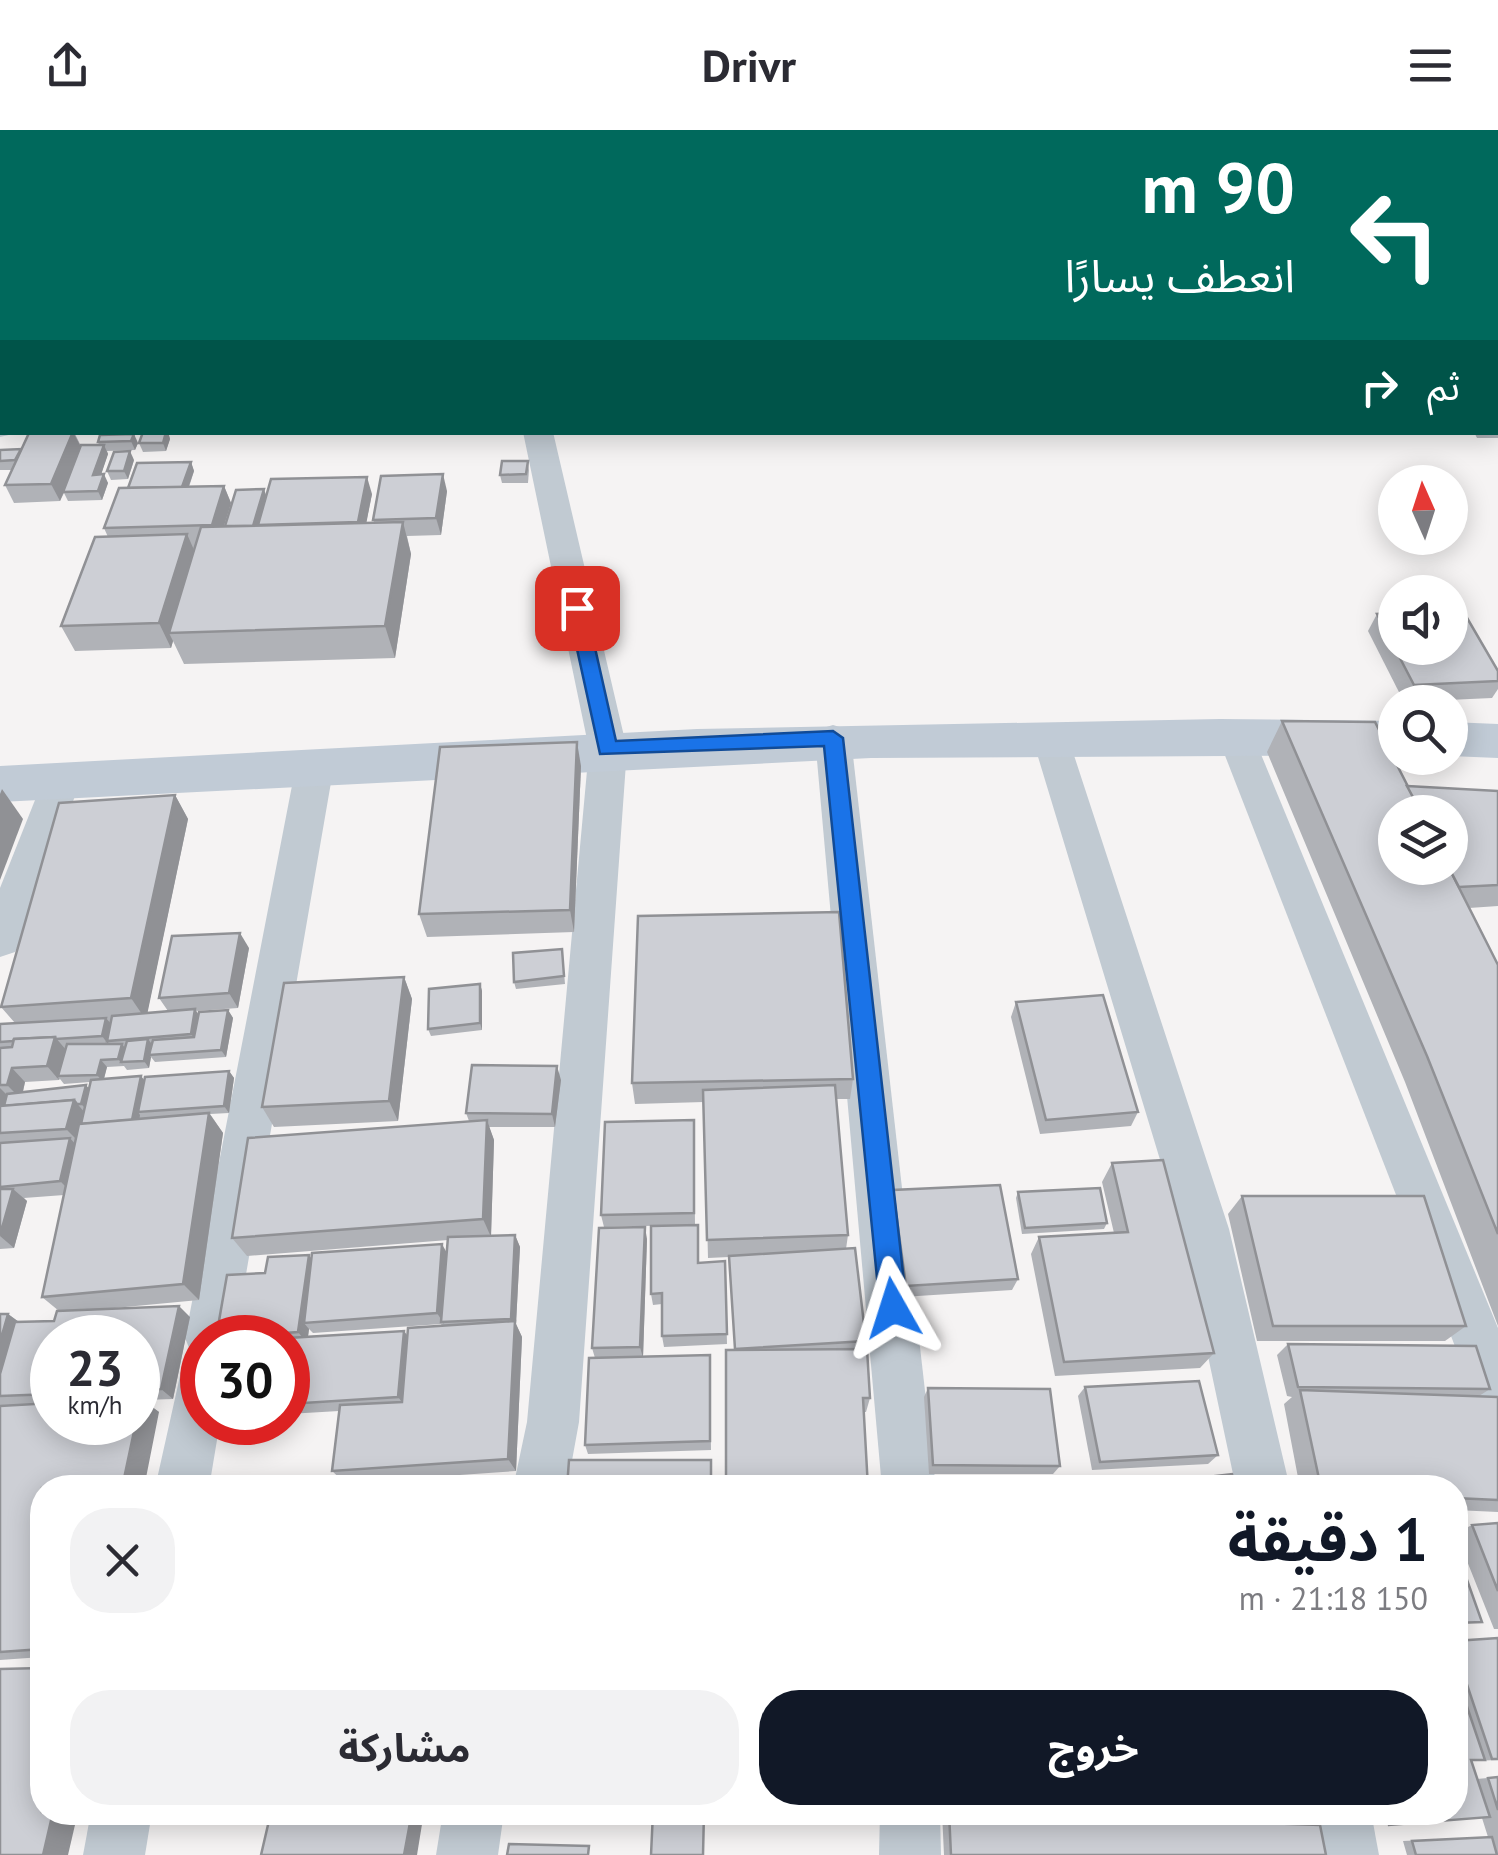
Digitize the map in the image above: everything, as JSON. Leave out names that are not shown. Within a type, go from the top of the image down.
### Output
[{"type":"street","points":[[539,435],[608,749],[553,1422],[543,1475]]},
{"type":"street","points":[[1235,734],[1498,1390]]},
{"type":"street","points":[[0,784],[833,738],[1235,734],[1378,738]]},
{"type":"street","points":[[1050,737],[1205,1229],[1260,1475]]},
{"type":"street","points":[[833,738],[908,1475]]},
{"type":"street","points":[[1468,740],[1498,740]]},
{"type":"street","points":[[214,1315],[315,765]]},
{"type":"street","points":[[0,940],[62,780]]},
{"type":"street","points":[[184,1475],[190,1445]]},
{"type":"street","points":[[114,1855],[120,1825]]},
{"type":"street","points":[[467,1855],[472,1825]]},
{"type":"street","points":[[910,1825],[910,1855]]},
{"type":"street","points":[[1342,1825],[1348,1855]]},
{"type":"building","points":[[28,435],[72,435],[51,484],[5,485]]},
{"type":"building","points":[[100,435],[134,435],[131,441],[98,442]]},
{"type":"building","points":[[142,435],[165,435],[163,443],[139,443]]},
{"type":"building","points":[[81,445],[104,445],[93,475],[104,474],[98,491],[63,492]]},
{"type":"building","points":[[21,449],[15,460],[0,461],[0,450]]},
{"type":"building","points":[[130,451],[124,471],[107,471],[114,452]]},
{"type":"building","points":[[502,461],[528,461],[526,474],[500,475]]},
{"type":"building","points":[[191,462],[182,487],[128,488],[137,463]]},
{"type":"building","points":[[443,474],[436,518],[373,520],[381,476]]},
{"type":"building","points":[[367,477],[358,522],[258,525],[271,479]]},
{"type":"building","points":[[224,486],[212,525],[104,528],[119,488]]},
{"type":"building","points":[[264,489],[253,526],[225,526],[236,490]]},
{"type":"building","points":[[403,522],[385,626],[169,633],[201,527]]},
{"type":"building","points":[[187,534],[159,623],[61,626],[95,537]]},
{"type":"building","points":[[1468,619],[1498,671],[1498,681],[1414,685],[1404,665],[1468,665]]},
{"type":"building","points":[[1282,721],[1375,722],[1378,775],[1402,775],[1412,795],[1378,795],[1378,885],[1458,885],[1498,965],[1498,1234],[1427,1056]]},
{"type":"building","points":[[577,742],[570,910],[419,914],[440,747]]},
{"type":"building","points":[[1407,786],[1498,791],[1498,885],[1459,887],[1458,885],[1468,885],[1468,795],[1412,795]]},
{"type":"building","points":[[175,795],[131,998],[1,1007],[59,803]]},
{"type":"building","points":[[839,912],[853,1079],[632,1083],[638,916]]},
{"type":"building","points":[[240,933],[229,993],[159,998],[172,936]]},
{"type":"building","points":[[562,949],[564,976],[514,982],[513,953]]},
{"type":"building","points":[[404,977],[389,1101],[262,1107],[284,983]]},
{"type":"building","points":[[480,984],[480,1023],[428,1029],[429,989]]},
{"type":"building","points":[[1103,995],[1138,1112],[1046,1120],[1016,1002]]},
{"type":"building","points":[[195,1009],[191,1034],[107,1041],[112,1016]]},
{"type":"building","points":[[228,1010],[221,1050],[149,1055],[153,1040],[194,1037],[199,1012]]},
{"type":"building","points":[[106,1018],[102,1036],[0,1042],[0,1024]]},
{"type":"building","points":[[55,1037],[47,1066],[12,1068],[7,1085],[0,1085],[0,1048],[12,1047],[14,1039]]},
{"type":"building","points":[[148,1039],[144,1061],[121,1062],[127,1041]]},
{"type":"building","points":[[67,1044],[122,1044],[118,1059],[101,1060],[97,1075],[58,1076]]},
{"type":"building","points":[[472,1065],[557,1066],[552,1114],[466,1113]]},
{"type":"building","points":[[229,1071],[224,1106],[138,1112],[145,1077]]},
{"type":"building","points":[[141,1076],[132,1120],[81,1124],[91,1080]]},
{"type":"building","points":[[86,1085],[81,1104],[74,1100],[4,1106],[7,1094]]},
{"type":"building","points":[[835,1085],[848,1235],[707,1240],[703,1090]]},
{"type":"building","points":[[74,1100],[66,1129],[0,1133],[0,1106]]},
{"type":"building","points":[[209,1113],[183,1284],[42,1297],[79,1124]]},
{"type":"building","points":[[487,1120],[483,1219],[232,1238],[248,1138]]},
{"type":"building","points":[[694,1120],[694,1213],[601,1215],[605,1122]]},
{"type":"building","points":[[70,1138],[60,1181],[0,1187],[0,1143]]},
{"type":"building","points":[[1163,1160],[1214,1353],[1064,1362],[1039,1237],[1128,1232],[1112,1163]]},
{"type":"building","points":[[1000,1185],[1018,1279],[906,1286],[893,1190]]},
{"type":"building","points":[[1100,1188],[1107,1223],[1025,1228],[1018,1192]]},
{"type":"building","points":[[0,1189],[13,1189],[0,1235]]},
{"type":"building","points":[[1242,1196],[1424,1196],[1466,1326],[1273,1326]]},
{"type":"building","points":[[698,1225],[698,1263],[725,1261],[727,1334],[662,1336],[662,1293],[651,1294],[651,1226]]},
{"type":"building","points":[[645,1227],[640,1347],[592,1348],[599,1228]]},
{"type":"building","points":[[515,1235],[511,1319],[441,1322],[448,1237]]},
{"type":"building","points":[[442,1244],[437,1313],[310,1323],[310,1315],[305,1315],[312,1253]]},
{"type":"building","points":[[855,1248],[866,1341],[735,1349],[729,1256]]},
{"type":"building","points":[[309,1255],[300,1315],[220,1315],[227,1275],[265,1273],[268,1257]]},
{"type":"building","points":[[179,1306],[161,1389],[160,1315],[56,1315],[57,1311]]},
{"type":"building","points":[[0,1314],[8,1314],[0,1342]]},
{"type":"building","points":[[515,1321],[508,1459],[332,1471],[340,1405],[402,1402],[408,1328]]},
{"type":"building","points":[[15,1322],[30,1322],[30,1395],[0,1396],[0,1374]]},
{"type":"building","points":[[404,1331],[398,1397],[310,1403],[310,1337]]},
{"type":"building","points":[[1288,1344],[1476,1346],[1490,1389],[1298,1387]]},
{"type":"building","points":[[867,1349],[870,1398],[863,1398],[867,1475],[726,1475],[726,1350]]},
{"type":"building","points":[[710,1355],[710,1441],[585,1445],[589,1358]]},
{"type":"building","points":[[1199,1381],[1218,1455],[1100,1462],[1085,1387]]},
{"type":"building","points":[[928,1388],[1050,1389],[1060,1466],[933,1465]]},
{"type":"building","points":[[1300,1390],[1498,1397],[1498,1500],[1468,1499],[1468,1475],[1318,1475]]},
{"type":"building","points":[[30,1404],[30,1445],[131,1445],[125,1475],[30,1475],[30,1650],[0,1652],[0,1406]]},
{"type":"building","points":[[569,1460],[711,1460],[711,1475],[568,1475]]},
{"type":"building","points":[[1498,1523],[1498,1591],[1472,1525]]},
{"type":"building","points":[[1468,1583],[1482,1622],[1468,1623]]},
{"type":"building","points":[[1498,1638],[1498,1759],[1492,1759],[1468,1688],[1468,1640]]},
{"type":"building","points":[[30,1668],[30,1825],[50,1825],[43,1855],[0,1855],[0,1669]]},
{"type":"building","points":[[1468,1710],[1485,1760],[1471,1760],[1490,1817],[1468,1819]]},
{"type":"building","points":[[1498,1777],[1498,1810],[1488,1778]]},
{"type":"building","points":[[268,1825],[410,1825],[404,1855],[261,1855]]},
{"type":"building","points":[[652,1825],[704,1825],[703,1855],[651,1855]]},
{"type":"building","points":[[950,1825],[1320,1825],[1326,1855],[951,1855]]},
{"type":"building","points":[[1492,1837],[1497,1855],[1416,1855],[1412,1841]]},
{"type":"building","points":[[509,1844],[589,1846],[588,1855],[507,1855]]},
{"type":"route","points":[[577,608],[608,749],[833,738],[893,1308]]}]
